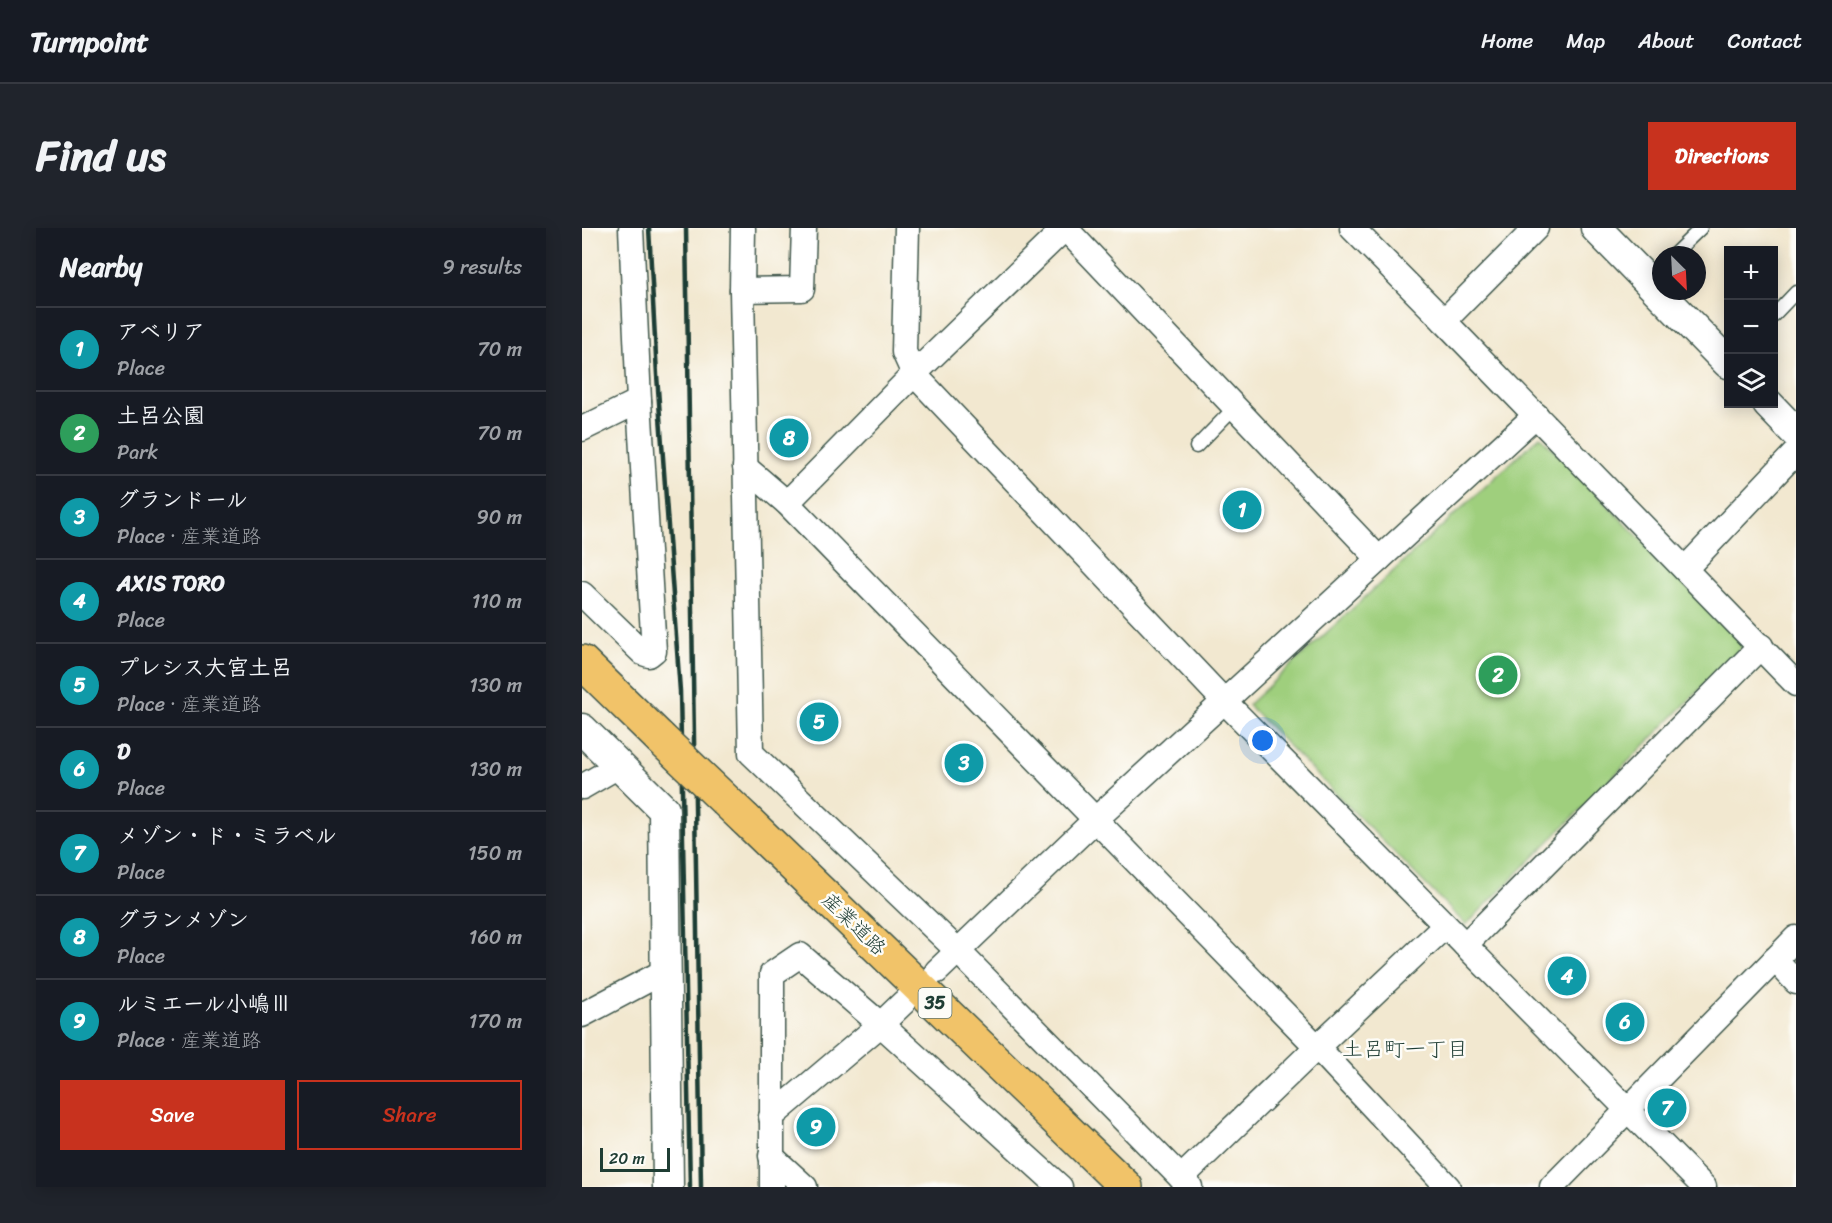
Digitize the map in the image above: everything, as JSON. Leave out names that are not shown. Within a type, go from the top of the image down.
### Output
[{"type":"main road","name":"産業道路","points":[[582,662],[1126,1187]]},
{"type":"street","points":[[582,594],[643,653],[649,655],[654,651],[631,228]]},
{"type":"street","points":[[743,228],[742,290],[751,753],[958,951],[1185,1183],[1317,1047],[1445,926]]},
{"type":"street","points":[[742,290],[802,289],[804,228]]},
{"type":"street","points":[[907,228],[904,352],[914,374],[1224,701],[1704,1187]]},
{"type":"street","points":[[788,503],[914,374],[1065,228],[1379,559]]},
{"type":"street","points":[[1352,228],[1796,684]]},
{"type":"street","points":[[1444,321],[1536,228]]},
{"type":"street","points":[[1596,228],[1652,277],[1724,358]]},
{"type":"street","points":[[582,429],[639,401]]},
{"type":"street","points":[[1772,408],[1796,433]]},
{"type":"street","points":[[937,971],[1096,819],[1536,415]]},
{"type":"street","points":[[1685,569],[1796,452]]},
{"type":"street","points":[[745,467],[788,503],[1317,1047],[1448,1187]]},
{"type":"street","points":[[1465,945],[1761,646]]},
{"type":"street","points":[[582,729],[664,810],[668,1187]]},
{"type":"street","points":[[582,787],[620,765]]},
{"type":"street","points":[[1552,1187],[1796,938]]},
{"type":"street","points":[[772,1187],[772,974],[800,955],[1060,1187]]},
{"type":"street","points":[[1775,959],[1796,982]]},
{"type":"street","points":[[582,1015],[665,971]]},
{"type":"street","points":[[771,1118],[904,1002]]},
{"type":"street","points":[[771,1156],[805,1187]]},
{"type":"lane","points":[[1683,246],[1701,228]]},
{"type":"lane","points":[[1778,310],[1796,292]]},
{"type":"lane","points":[[1196,447],[1235,407]]},
{"type":"green space","points":[[1540,436],[1744,645],[1466,925],[1248,705]]},
{"type":"railway","points":[[649,228],[657,375],[680,691],[690,1187]]},
{"type":"railway","points":[[686,228],[701,1187]]},
{"type":"place","name":"グランメゾン","points":[[789,438]]},
{"type":"place","name":"アベリア","points":[[1242,510]]},
{"type":"place","name":"土呂公園","points":[[1498,675]]},
{"type":"place","name":"プレシス大宮土呂","points":[[819,722]]},
{"type":"place","name":"グランドール","points":[[964,763]]},
{"type":"place","name":"AXIS TORO","points":[[1567,976]]},
{"type":"place","name":"D","points":[[1625,1022]]},
{"type":"place","name":"メゾン・ド・ミラベル","points":[[1667,1108]]},
{"type":"place","name":"ルミエール小嶋Ⅲ","points":[[816,1127]]},
{"type":"district","name":"土呂町一丁目","points":[[1405,1049]]}]
